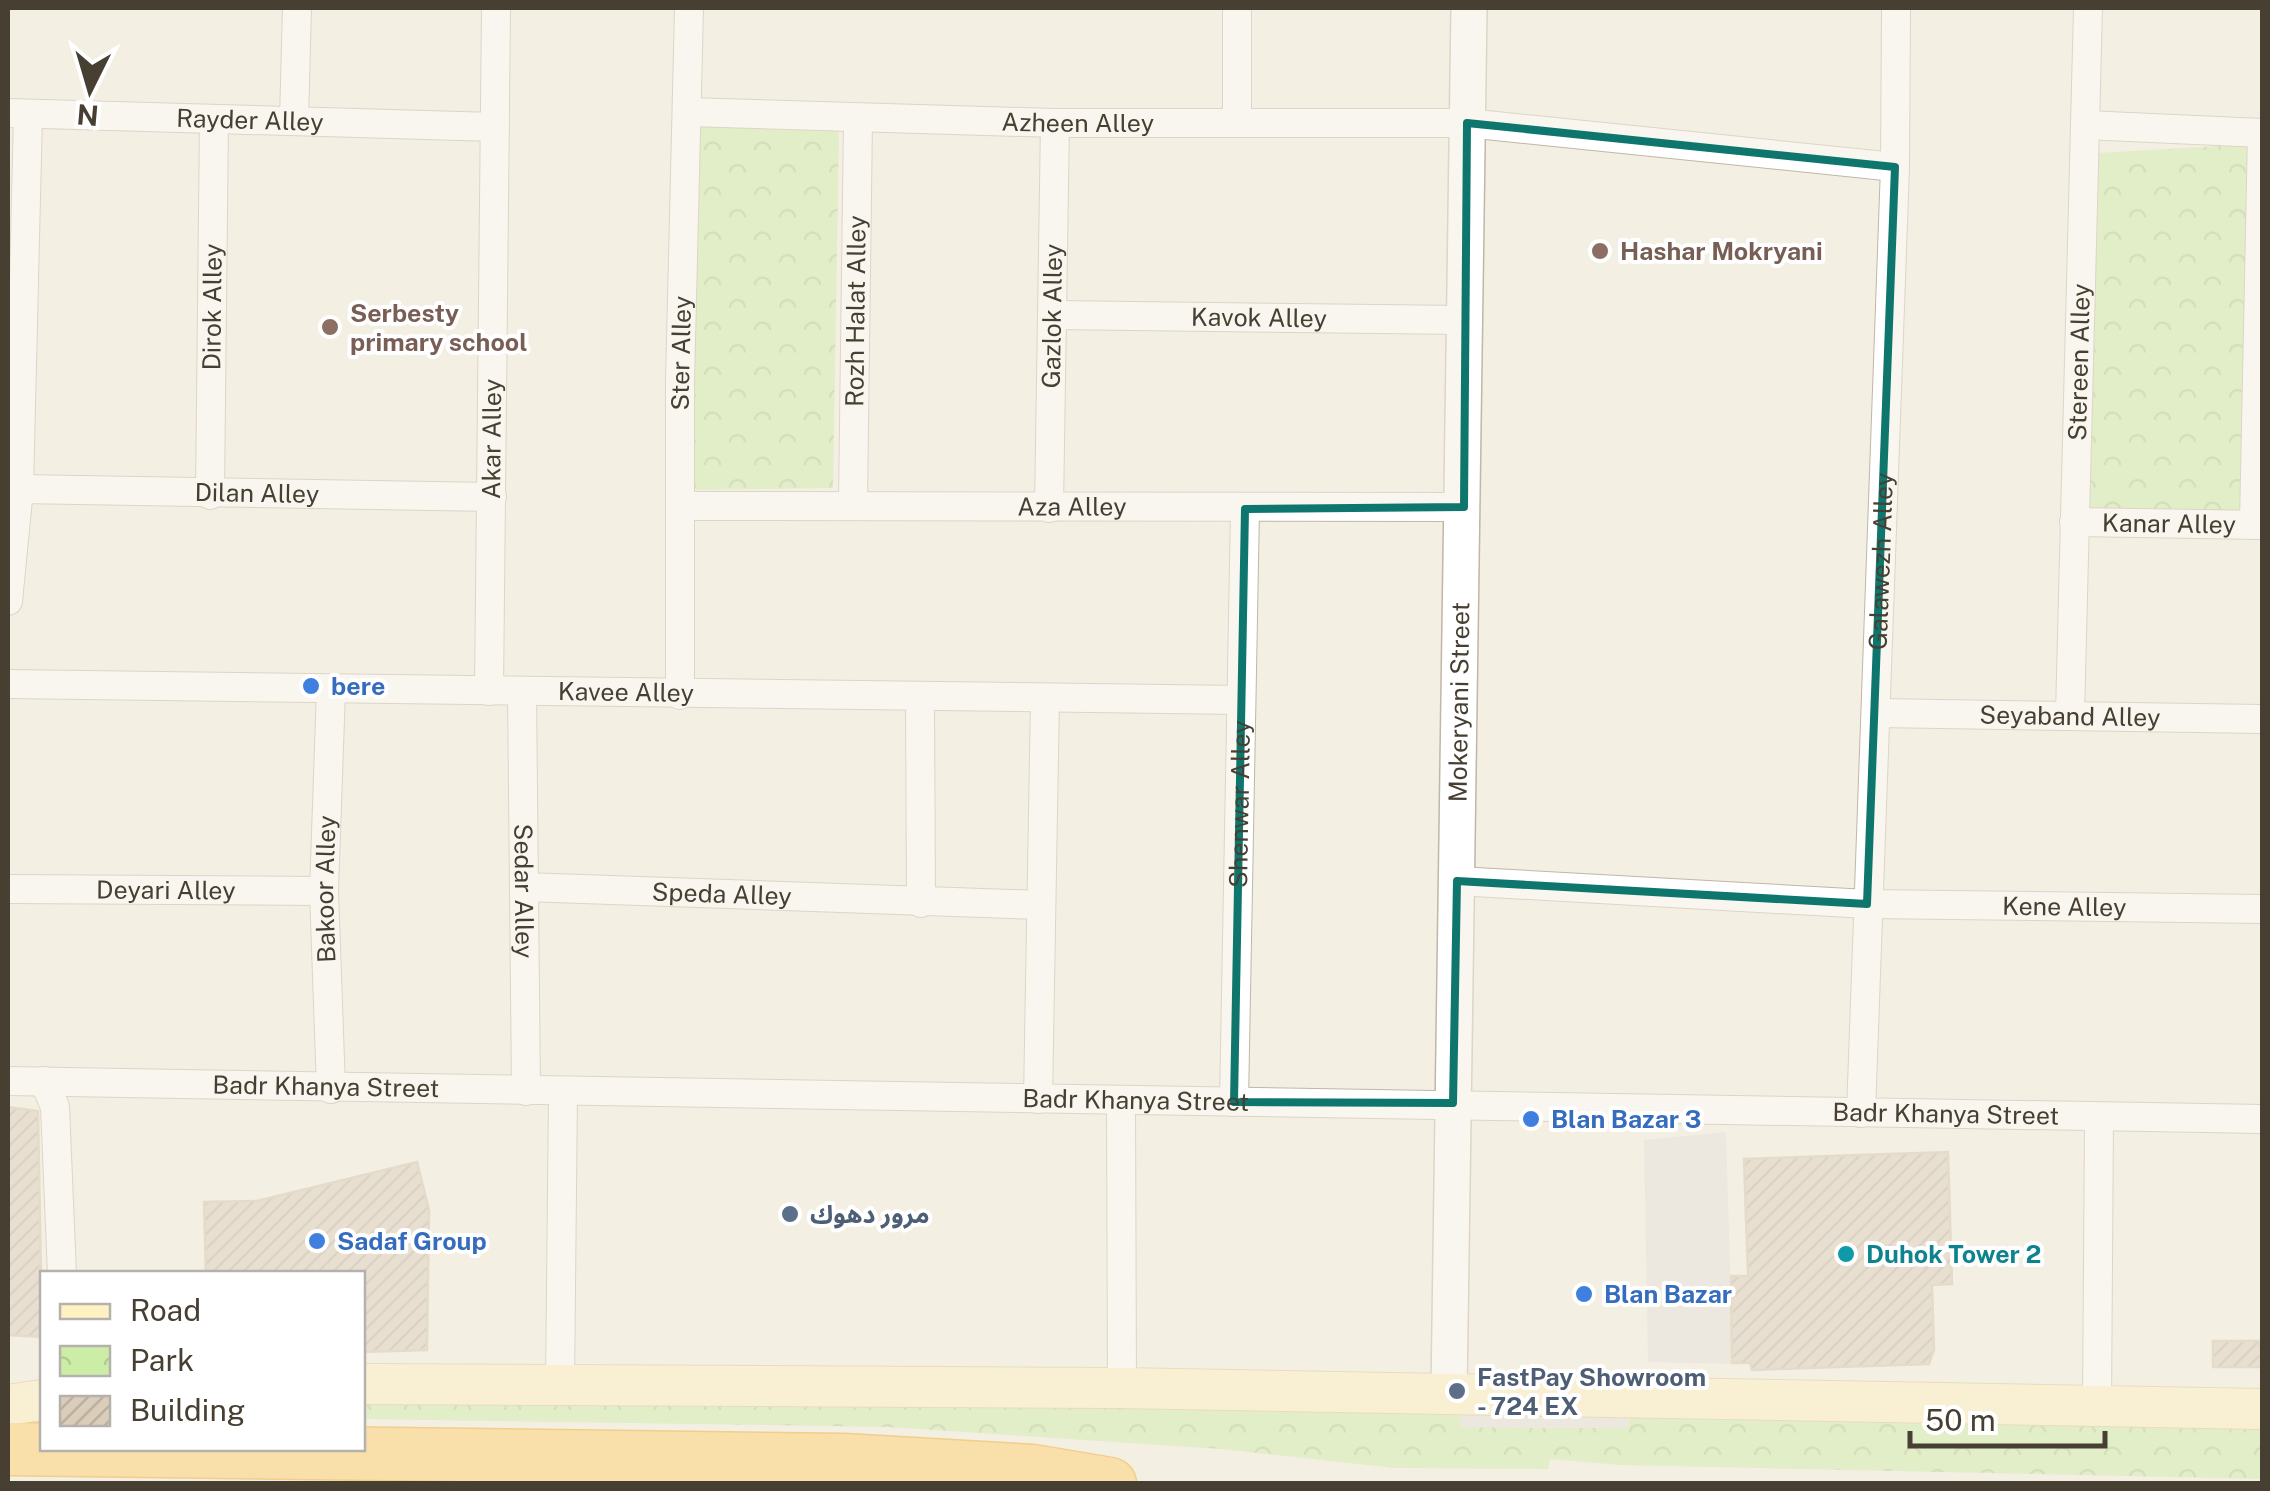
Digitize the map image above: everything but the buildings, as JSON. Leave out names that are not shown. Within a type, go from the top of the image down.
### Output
[{"type":"highway","points":[[8,1449],[40,1449]]},
{"type":"highway","points":[[160,1451],[843,1460],[1033,1471],[1110,1484]]},
{"type":"main road","points":[[365,1384],[1122,1388],[2262,1409]]},
{"type":"main road","points":[[8,1405],[40,1400]]},
{"type":"street","points":[[294,120],[297,8]]},
{"type":"street","name":"Akar Alley","points":[[489,691],[496,8]]},
{"type":"street","name":"Ster Alley","points":[[680,695],[688,8]]},
{"type":"street","points":[[1237,123],[1238,8]]},
{"type":"street","name":"Mokeryani Street","points":[[1450,1394],[1469,8]]},
{"type":"street","name":"Galawezh Alley","points":[[1862,1113],[1895,167],[1896,8]]},
{"type":"street","name":"Stereen Alley","points":[[2070,714],[2088,8]]},
{"type":"street","name":"Azheen Alley","points":[[688,112],[1055,123],[1467,123],[1895,167]]},
{"type":"street","points":[[8,602],[19,489],[18,114]]},
{"type":"street","name":"Rayder Alley","points":[[18,114],[495,127]]},
{"type":"street","name":"Rozh Halat Alley","points":[[853,503],[858,118]]},
{"type":"street","name":"Dirok Alley","points":[[210,495],[214,119]]},
{"type":"street","name":"Gazlok Alley","points":[[1049,508],[1055,123]]},
{"type":"street","points":[[2085,125],[2262,133],[2258,525]]},
{"type":"street","name":"Kavok Alley","points":[[1054,315],[1464,320]]},
{"type":"street","name":"Dilan Alley","points":[[19,489],[492,497]]},
{"type":"street","name":"Aza Alley","points":[[680,506],[853,503],[1049,508],[1464,507]]},
{"type":"street","name":"Shenwar Alley","points":[[1234,1102],[1245,509]]},
{"type":"street","name":"Kanar Alley","points":[[2074,522],[2258,525]]},
{"type":"street","name":"Kavee Alley","points":[[8,684],[1241,700]]},
{"type":"street","name":"Bakoor Alley","points":[[331,690],[324,891],[331,1088]]},
{"type":"street","name":"Sedar Alley","points":[[522,692],[526,1091]]},
{"type":"street","points":[[920,698],[921,903]]},
{"type":"street","points":[[1038,1099],[1044,698]]},
{"type":"street","name":"Seyaband Alley","points":[[1878,713],[2262,718]]},
{"type":"street","name":"Kene Alley","points":[[1456,881],[1867,904],[2262,910]]},
{"type":"street","name":"Speda Alley","points":[[524,887],[1041,905]]},
{"type":"street","name":"Deyari Alley","points":[[8,889],[324,891]]},
{"type":"street","points":[[44,1080],[55,1107],[62,1271]]},
{"type":"street","name":"Badr Khanya Street","points":[[8,1081],[2262,1119]]},
{"type":"street","points":[[560,1386],[563,1092]]},
{"type":"street","points":[[1121,1102],[1122,1388]]},
{"type":"street","points":[[2097,1406],[2099,1117]]},
{"type":"highlighted area","points":[[1467,123],[1895,167],[1867,904],[1457,881],[1453,1103],[1234,1102],[1245,509],[1464,507]]},
{"type":"green space","points":[[693,123],[839,126],[833,488],[693,490]]},
{"type":"green space","points":[[2256,144],[2247,518],[2087,516],[2099,153]]},
{"type":"green space","points":[[365,1393],[1461,1406],[1461,1427],[1628,1428],[1630,1406],[2262,1416],[2262,1479],[1620,1465],[1550,1459],[1548,1469],[1395,1468],[1222,1449],[887,1427],[365,1419]]},
{"type":"shaded area","points":[[1726,1132],[1733,1364],[1648,1362],[1644,1140]]},
{"type":"shaded area","points":[[1461,1406],[1630,1406],[1628,1428],[1460,1427]]},
{"type":"place","name":"Hashar Mokryani","points":[[1600,251]]},
{"type":"place","name":"Serbesty primary school","points":[[330,327]]},
{"type":"place","name":"bere","points":[[311,686]]},
{"type":"place","name":"Blan Bazar 3","points":[[1531,1119]]},
{"type":"place","name":"مرور دهوك","points":[[790,1214]]},
{"type":"place","name":"Sadaf Group","points":[[317,1241]]},
{"type":"place","name":"Duhok Tower 2","points":[[1846,1254]]},
{"type":"place","name":"Blan Bazar","points":[[1584,1294]]},
{"type":"place","name":"FastPay Showroom - 724 EX","points":[[1457,1391]]}]
